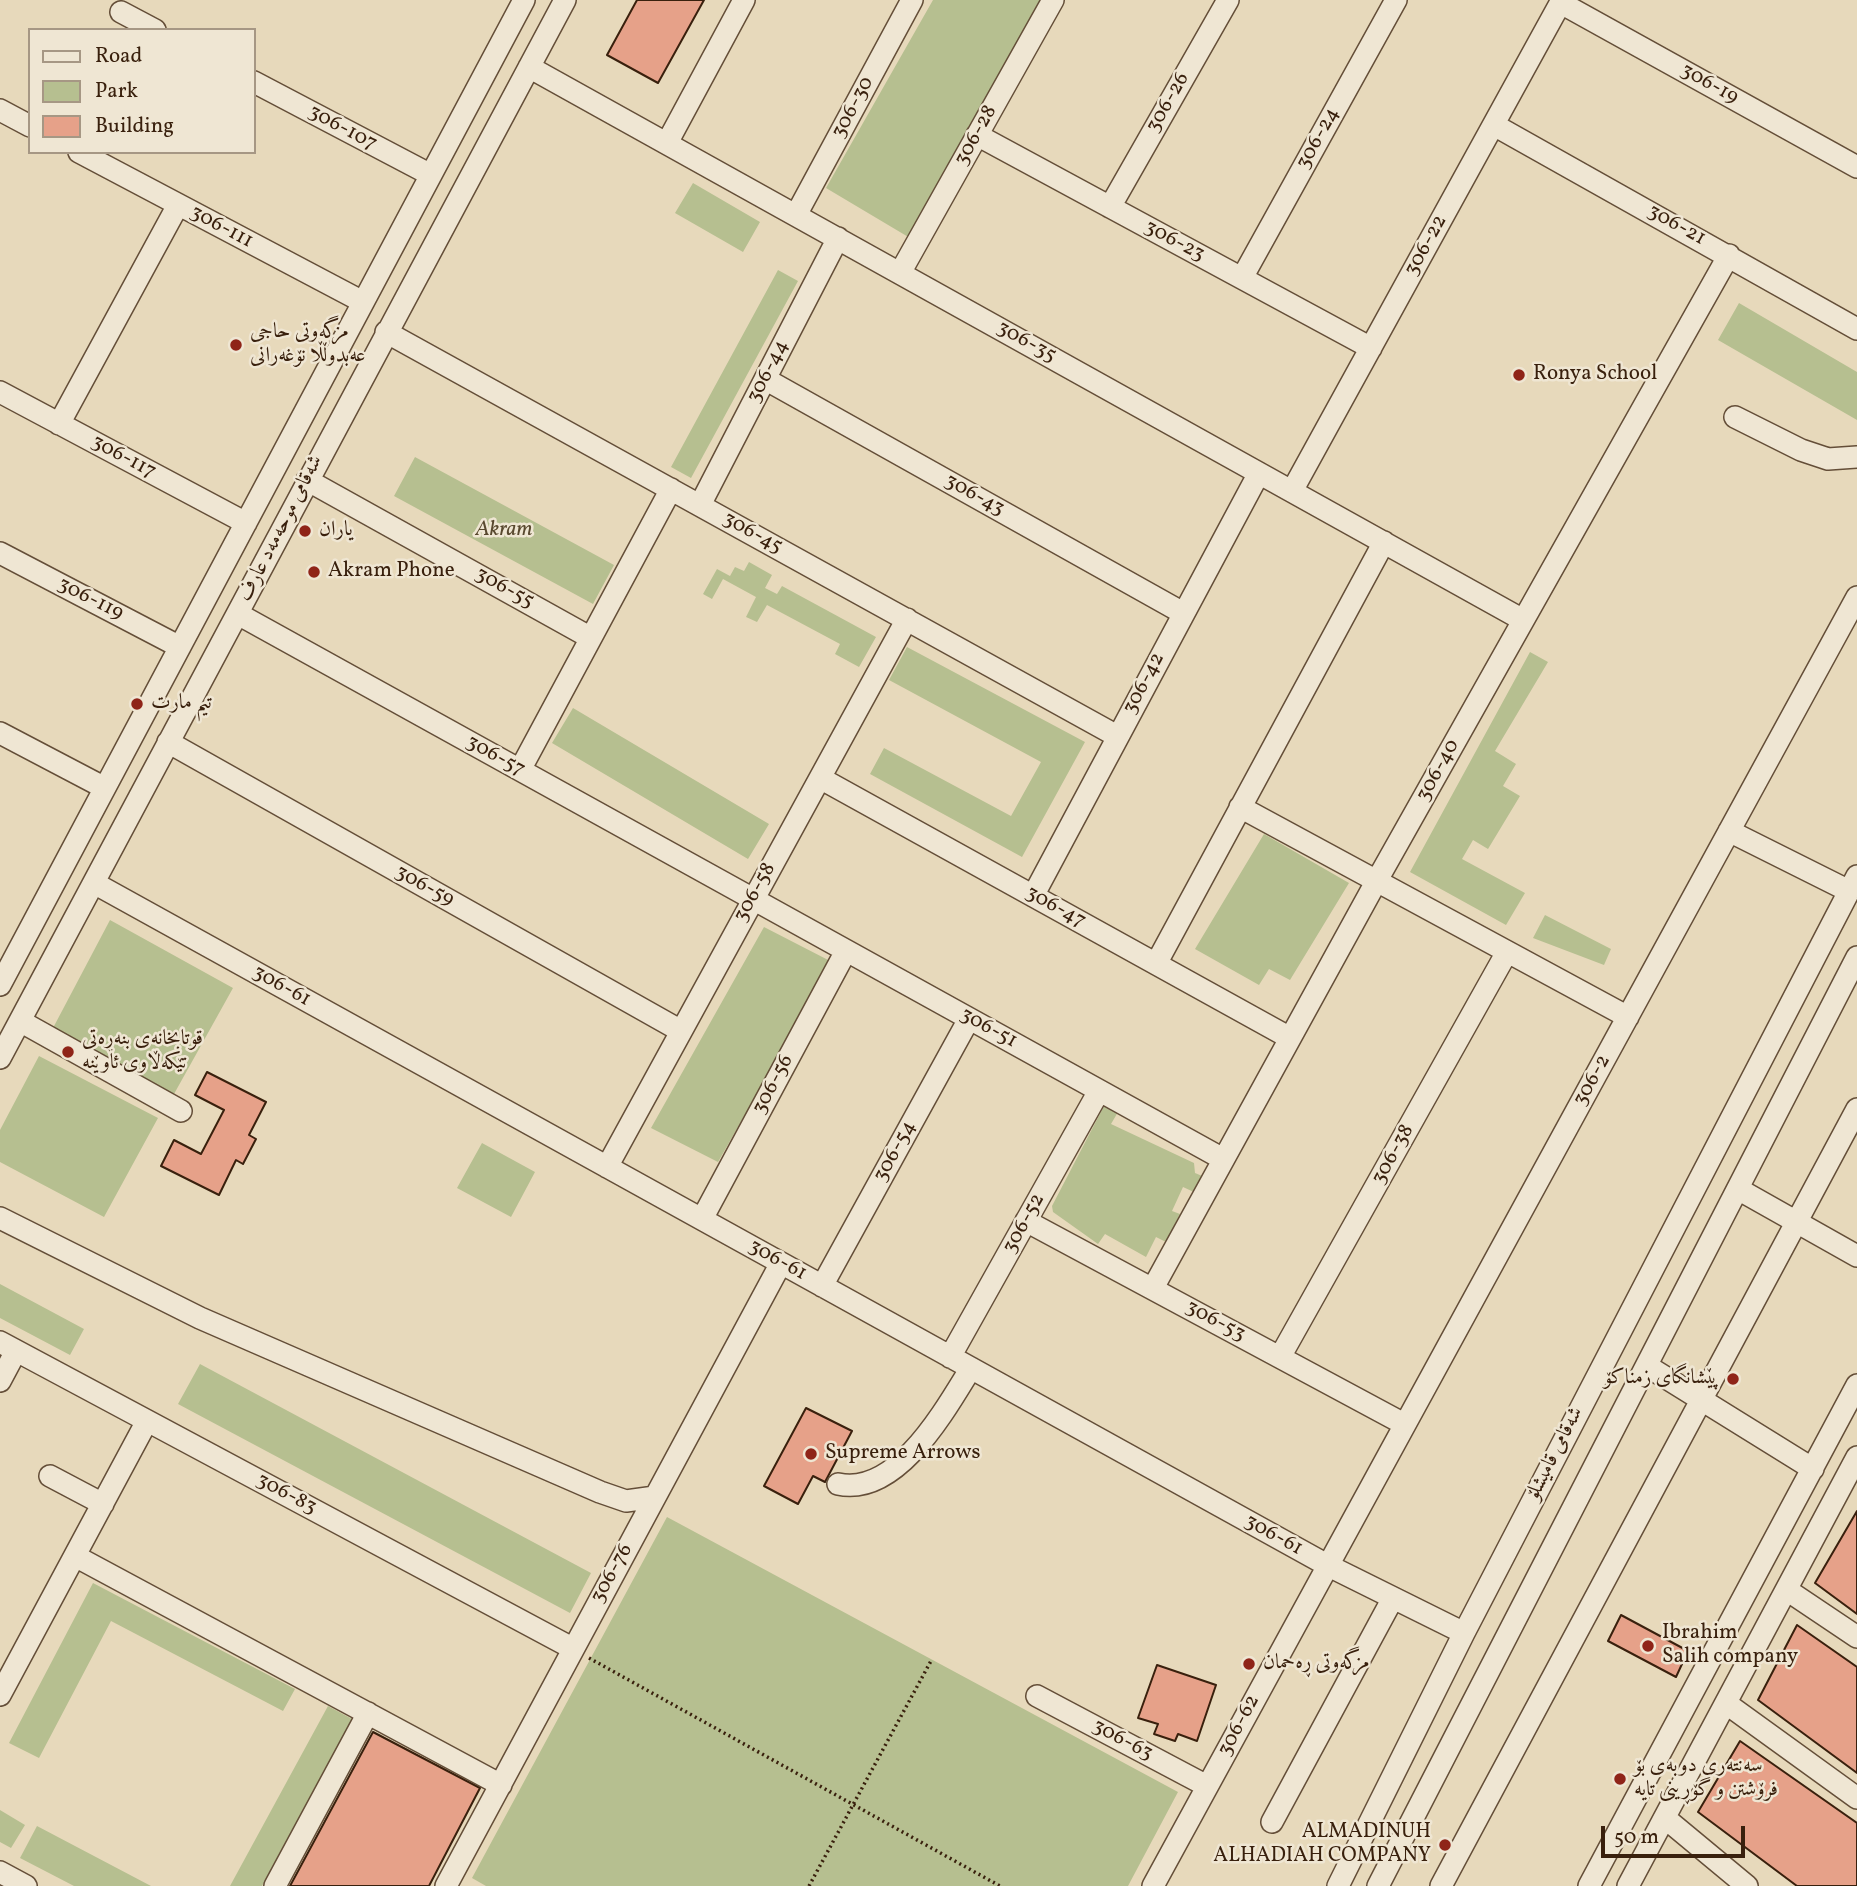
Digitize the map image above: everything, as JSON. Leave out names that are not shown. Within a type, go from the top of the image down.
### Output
[{"type":"street","name":"شەقامی موحەمەد عارف","points":[[0,985],[524,0]]},
{"type":"street","name":"شەقامی موحەمەد عارف","points":[[0,1058],[565,0]]},
{"type":"street","points":[[667,143],[744,0]]},
{"type":"street","name":"306-30","points":[[796,215],[912,0]]},
{"type":"street","name":"306-28","points":[[900,273],[1053,0]]},
{"type":"street","name":"306-26","points":[[1110,207],[1228,0]]},
{"type":"street","name":"306-24","points":[[1242,278],[1396,0]]},
{"type":"street","name":"306-22","points":[[1292,491],[1562,1]]},
{"type":"street","name":"306-19","points":[[1562,1],[1857,167]]},
{"type":"street","points":[[119,14],[150,28]]},
{"type":"street","name":"306-35","points":[[529,66],[1523,620]]},
{"type":"street","name":"306-107","points":[[256,83],[431,176]]},
{"type":"street","points":[[0,110],[28,125]]},
{"type":"street","name":"306-21","points":[[1494,125],[1857,329]]},
{"type":"street","name":"306-23","points":[[977,135],[1371,348]]},
{"type":"street","name":"306-111","points":[[83,154],[363,302]]},
{"type":"street","points":[[59,424],[178,205]]},
{"type":"street","name":"306-44","points":[[700,505],[838,239]]},
{"type":"street","name":"306-40","points":[[1153,1288],[1376,882],[1728,255]]},
{"type":"street","name":"306-45","points":[[386,332],[1117,736]]},
{"type":"street","name":"306-43","points":[[765,379],[1183,613]]},
{"type":"street","name":"306-117","points":[[0,392],[246,523]]},
{"type":"street","points":[[1735,417],[1801,450],[1828,459],[1857,457]]},
{"type":"street","name":"306-55","points":[[286,447],[311,472],[591,638]]},
{"type":"street","name":"306-42","points":[[1033,896],[1259,473]]},
{"type":"street","points":[[520,770],[671,489]]},
{"type":"street","points":[[1156,964],[1384,542]]},
{"type":"street","name":"306-119","points":[[0,553],[180,646]]},
{"type":"street","name":"306-2","points":[[1327,1565],[1855,604]]},
{"type":"street","name":"306-57","points":[[238,614],[753,899]]},
{"type":"street","name":"306-58","points":[[607,1167],[907,620]]},
{"type":"street","points":[[0,733],[103,787]]},
{"type":"street","name":"306-59","points":[[167,742],[681,1031]]},
{"type":"street","name":"306-47","points":[[820,778],[1290,1038]]},
{"type":"street","points":[[1240,807],[1628,1017]]},
{"type":"street","points":[[1729,831],[1853,883]]},
{"type":"street","name":"306-61","points":[[94,883],[1327,1565],[1464,1633]]},
{"type":"street","name":"شەقامی قامیشلۆ","points":[[1338,1886],[1464,1633],[1853,883]]},
{"type":"street","name":"306-51","points":[[753,899],[1223,1159]]},
{"type":"street","name":"306-56","points":[[702,1219],[846,950]]},
{"type":"street","name":"306-38","points":[[1280,1357],[1507,952]]},
{"type":"street","name":"شەقامی قامیشلۆ","points":[[1378,1886],[1857,957]]},
{"type":"street","name":"306-54","points":[[822,1286],[969,1019]]},
{"type":"street","points":[[20,1021],[181,1111]]},
{"type":"street","name":"306-52","points":[[950,1357],[1099,1091]]},
{"type":"street","points":[[1441,1886],[1857,1109]]},
{"type":"street","points":[[1731,1118],[1764,1133]]},
{"type":"street","points":[[1738,1189],[1857,1256]]},
{"type":"street","points":[[0,1218],[200,1318],[600,1492],[626,1501],[655,1497]]},
{"type":"street","name":"306-53","points":[[1026,1221],[1404,1424]]},
{"type":"street","name":"306-76","points":[[449,1885],[572,1648],[781,1263]]},
{"type":"street","points":[[0,1381],[8,1347]]},
{"type":"street","name":"306-83","points":[[8,1347],[572,1648]]},
{"type":"street","points":[[1647,1366],[1813,1469]]},
{"type":"street","points":[[838,1484],[863,1485],[896,1468],[930,1429],[971,1368]]},
{"type":"street","points":[[1589,1886],[1857,1385]]},
{"type":"street","points":[[0,1695],[147,1421]]},
{"type":"street","points":[[1628,1886],[1787,1590],[1852,1479],[1857,1457]]},
{"type":"street","points":[[50,1476],[103,1504]]},
{"type":"street","points":[[75,1556],[501,1785]]},
{"type":"street","name":"306-62","points":[[1153,1886],[1327,1565]]},
{"type":"street","points":[[1787,1590],[1857,1637]]},
{"type":"street","points":[[1272,1822],[1394,1598]]},
{"type":"street","name":"306-63","points":[[1037,1696],[1207,1786]]},
{"type":"street","points":[[1727,1704],[1857,1798]]},
{"type":"street","points":[[275,1886],[368,1713]]},
{"type":"street","points":[[1665,1818],[1747,1886]]},
{"type":"street","points":[[0,1872],[26,1886]]},
{"type":"path","points":[[572,1648],[1000,1886]]},
{"type":"path","points":[[809,1886],[932,1659]]},
{"type":"green space","points":[[933,0],[1042,0],[910,238],[826,188]]},
{"type":"green space","points":[[693,183],[760,222],[743,252],[675,213]]},
{"type":"green space","points":[[778,270],[798,281],[691,478],[671,467]]},
{"type":"green space","points":[[1739,303],[1857,372],[1857,420],[1718,340]]},
{"type":"green space","name":"Akram","points":[[415,457],[614,565],[593,604],[394,496]]},
{"type":"green space","points":[[749,562],[772,575],[765,588],[777,594],[782,586],[876,637],[859,667],[835,654],[840,644],[767,605],[757,622],[746,617],[756,597],[723,579],[712,599],[703,594],[717,569],[730,576],[735,567],[744,571]]},
{"type":"green space","points":[[907,647],[1085,742],[1022,857],[870,774],[884,748],[1011,816],[1041,762],[889,680]]},
{"type":"green space","points":[[1530,652],[1548,662],[1495,751],[1516,764],[1503,786],[1520,796],[1488,849],[1473,840],[1462,859],[1525,893],[1506,925],[1410,872]]},
{"type":"green space","points":[[573,708],[769,824],[748,859],[552,743]]},
{"type":"green space","points":[[1264,834],[1349,883],[1290,980],[1269,969],[1259,985],[1195,949]]},
{"type":"green space","points":[[1545,915],[1611,949],[1604,965],[1533,938]]},
{"type":"green space","points":[[110,920],[233,988],[174,1094],[53,1028]]},
{"type":"green space","points":[[764,927],[832,962],[718,1162],[651,1128]]},
{"type":"green space","points":[[39,1056],[158,1118],[104,1217],[0,1162],[0,1130]]},
{"type":"green space","points":[[1104,1106],[1118,1112],[1111,1124],[1194,1163],[1195,1173],[1207,1178],[1196,1193],[1183,1187],[1172,1211],[1180,1214],[1166,1242],[1156,1237],[1146,1257],[1105,1234],[1098,1244],[1053,1212],[1052,1206]]},
{"type":"green space","points":[[482,1143],[535,1172],[511,1217],[457,1188]]},
{"type":"green space","points":[[0,1284],[84,1329],[70,1355],[0,1318]]},
{"type":"green space","points":[[200,1364],[591,1573],[570,1613],[178,1404]]},
{"type":"green space","points":[[667,1517],[1178,1792],[1128,1886],[486,1886],[472,1878]]},
{"type":"green space","points":[[93,1583],[295,1689],[283,1711],[111,1621],[39,1758],[9,1743]]},
{"type":"green space","points":[[328,1706],[352,1719],[262,1886],[230,1886]]},
{"type":"green space","points":[[0,1810],[25,1825],[11,1848],[0,1842]]},
{"type":"green space","points":[[37,1826],[151,1886],[74,1886],[20,1858]]},
{"type":"building","points":[[637,0],[704,0],[658,83],[607,55]]},
{"type":"building","name":"قوتابخانەی بنەڕەتی تێکەڵاوی ئاوێنە","points":[[207,1072],[266,1102],[249,1135],[256,1139],[243,1164],[236,1160],[219,1195],[161,1166],[174,1140],[201,1154],[224,1110],[195,1095]]},
{"type":"building","name":"Supreme Arrows","points":[[806,1408],[852,1431],[825,1482],[813,1476],[798,1504],[764,1486]]},
{"type":"building","points":[[1857,1511],[1857,1614],[1815,1583]]},
{"type":"building","name":"Ibrahim Salih company","points":[[1621,1615],[1688,1651],[1676,1677],[1608,1641]]},
{"type":"building","points":[[1797,1625],[1857,1667],[1857,1773],[1758,1700]]},
{"type":"building","points":[[1157,1665],[1216,1685],[1197,1741],[1178,1734],[1175,1741],[1154,1734],[1158,1724],[1138,1718]]},
{"type":"building","points":[[373,1732],[480,1788],[429,1886],[290,1886]]},
{"type":"building","points":[[1740,1741],[1857,1823],[1857,1886],[1797,1886],[1698,1812]]},
{"type":"place","name":"مزگەوتی حاجی عەبدوڵڵا نۆغەرانی","points":[[236,345]]},
{"type":"place","name":"Ronya School","points":[[1519,375]]},
{"type":"place","name":"یاران","points":[[305,531]]},
{"type":"place","name":"Akram Phone","points":[[314,572]]},
{"type":"place","name":"تيم مارت","points":[[137,704]]},
{"type":"place","name":"قوتابخانەی بنەڕەتی تێکەڵاوی ئاوێنە","points":[[68,1052]]},
{"type":"place","name":"پێشانگای زمناكۆ","points":[[1733,1379]]},
{"type":"place","name":"Supreme Arrows","points":[[811,1454]]},
{"type":"place","name":"Ibrahim Salih company","points":[[1648,1646]]},
{"type":"place","name":"مزگەوتی ڕەحمان","points":[[1249,1664]]},
{"type":"place","name":"سەنتەری دوبەی بۆ فرۆشتن و گۆڕینی تایە","points":[[1620,1779]]},
{"type":"place","name":"ALMADINUH ALHADIAH COMPANY","points":[[1445,1845]]}]
